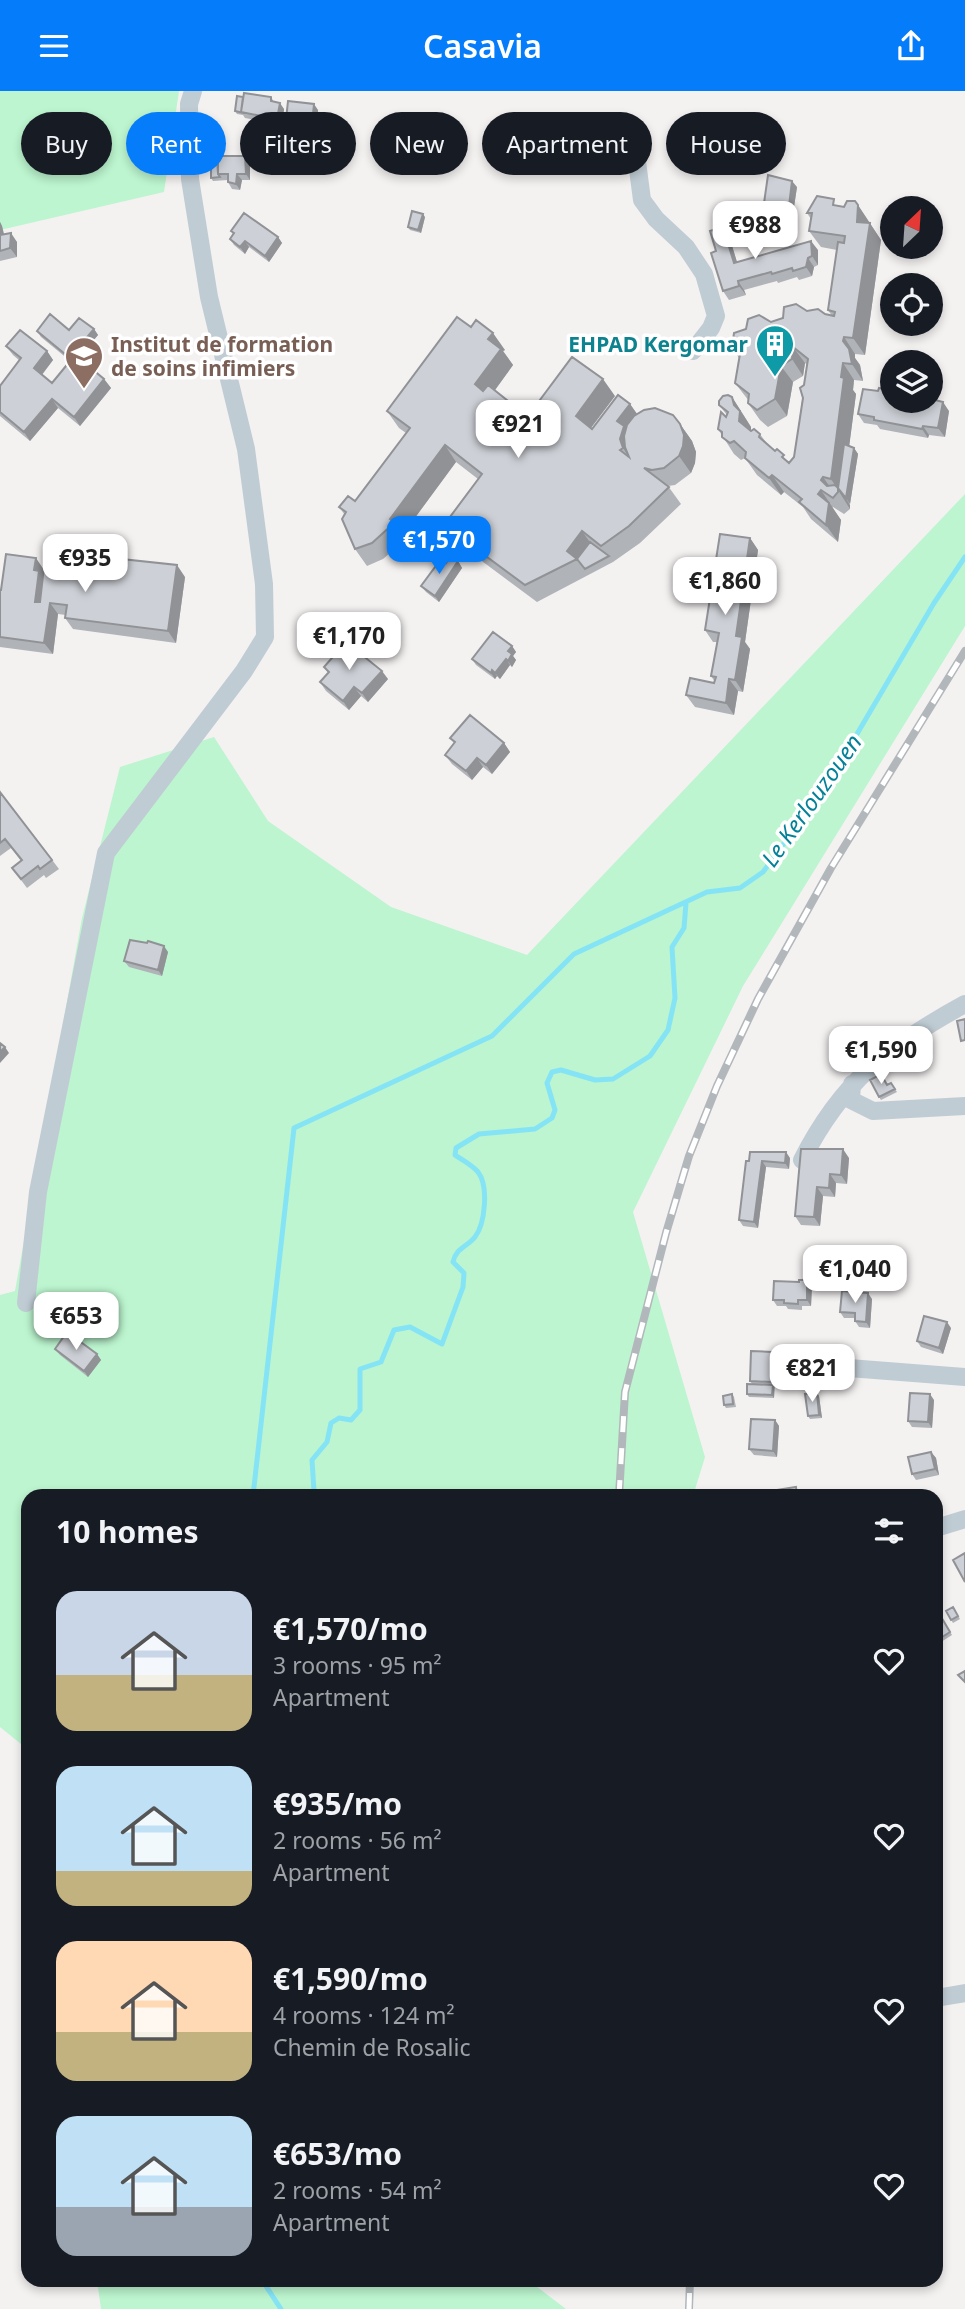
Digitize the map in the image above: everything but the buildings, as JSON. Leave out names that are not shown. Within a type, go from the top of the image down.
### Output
[{"type":"street","points":[[26,1303],[38,1192],[106,853],[244,671],[265,637],[264,584],[247,449],[209,297],[190,179],[189,104],[193,91]]},
{"type":"street","points":[[639,175],[642,200],[656,219],[686,247],[704,274],[716,316],[693,351]]},
{"type":"street","points":[[802,1160],[818,1128],[852,1083],[880,1057],[965,1004]]},
{"type":"street","points":[[852,1083],[852,1100],[873,1111],[965,1105]]},
{"type":"street","points":[[823,1366],[965,1377]]},
{"type":"street","points":[[943,1526],[965,1519]]},
{"type":"street","points":[[943,1997],[965,1993]]},
{"type":"green space","points":[[0,91],[179,91],[176,112],[126,112],[126,175],[167,175],[164,192],[0,230]]},
{"type":"green space","points":[[965,494],[965,626],[743,986],[633,1212],[705,1457],[695,1489],[21,1489],[21,1744],[0,1727],[0,1295],[15,1291],[82,918],[120,767],[214,737],[268,821],[391,907],[527,955]]},
{"type":"green space","points":[[98,2287],[537,2287],[566,2309],[101,2309]]},
{"type":"waterway","points":[[254,1489],[294,1128],[492,1036],[574,954],[707,892],[740,888],[763,872],[827,785],[934,603],[965,557]]},
{"type":"waterway","name":"Le Kerlouzouen","points":[[314,1489],[312,1460],[327,1442],[331,1423],[339,1418],[351,1420],[360,1410],[360,1369],[381,1362],[394,1330],[410,1327],[442,1344],[463,1287],[464,1273],[453,1262],[478,1231],[485,1195],[478,1172],[455,1155],[456,1148],[479,1134],[535,1129],[552,1118],[555,1110],[547,1083],[552,1072],[561,1070],[595,1080],[613,1079],[650,1056],[668,1030],[675,998],[672,947],[684,928],[686,903]]},
{"type":"waterway","name":"Le Kerlouzouen","points":[[267,2287],[281,2309]]},
{"type":"railway","points":[[619,1489],[625,1392],[689,1156],[717,1086],[758,999],[831,868],[965,651]]},
{"type":"railway","points":[[689,2309],[690,2287]]},
{"type":"place","name":"EHPAD Kergomar","points":[[775,378]]},
{"type":"place","name":"Institut de formation de soins infimiers","points":[[84,390]]}]
